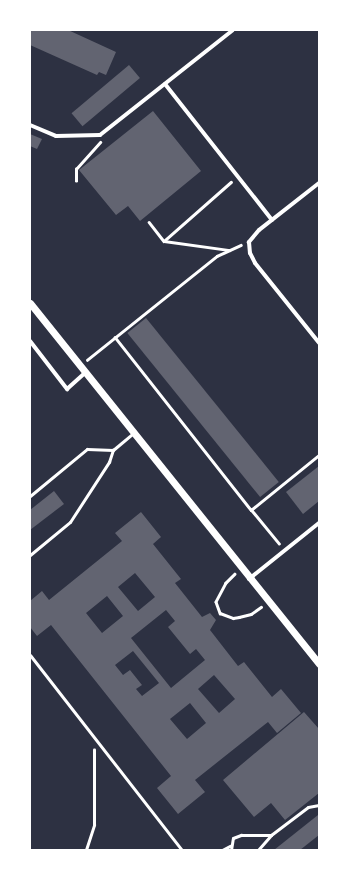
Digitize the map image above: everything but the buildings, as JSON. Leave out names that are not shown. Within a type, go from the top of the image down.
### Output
[{"type":"street","points":[[30,126],[56,136],[100,135],[233,30]]},
{"type":"street","points":[[165,84],[272,220]]},
{"type":"street","points":[[319,183],[272,220],[249,242],[250,253],[256,263],[319,343]]},
{"type":"street","points":[[30,303],[240,568],[319,664]]},
{"type":"street","points":[[30,341],[67,389],[85,373]]},
{"type":"street","points":[[250,579],[319,523]]},
{"type":"lane","points":[[30,554],[70,522],[109,462],[113,450],[132,433]]},
{"type":"lane","points":[[30,496],[87,449],[113,450]]},
{"type":"lane","points":[[30,655],[182,850]]},
{"type":"lane","points":[[258,850],[271,835],[308,807],[319,805]]},
{"type":"lane","points":[[230,850],[233,838],[241,835],[271,835]]},
{"type":"lane","points":[[222,850],[230,846]]},
{"type":"path","points":[[76,181],[76,169],[99,146],[102,138],[100,135]]},
{"type":"path","points":[[164,241],[237,176]]},
{"type":"path","points":[[149,222],[164,241],[229,250]]},
{"type":"path","points":[[80,366],[217,256],[249,242]]},
{"type":"path","points":[[115,337],[284,551]]},
{"type":"path","points":[[252,510],[319,455]]},
{"type":"path","points":[[240,568],[226,583],[219,595],[216,602],[220,613],[233,618],[240,617],[251,614],[268,602]]},
{"type":"path","points":[[86,850],[94,825],[95,796],[92,762],[96,740]]}]
